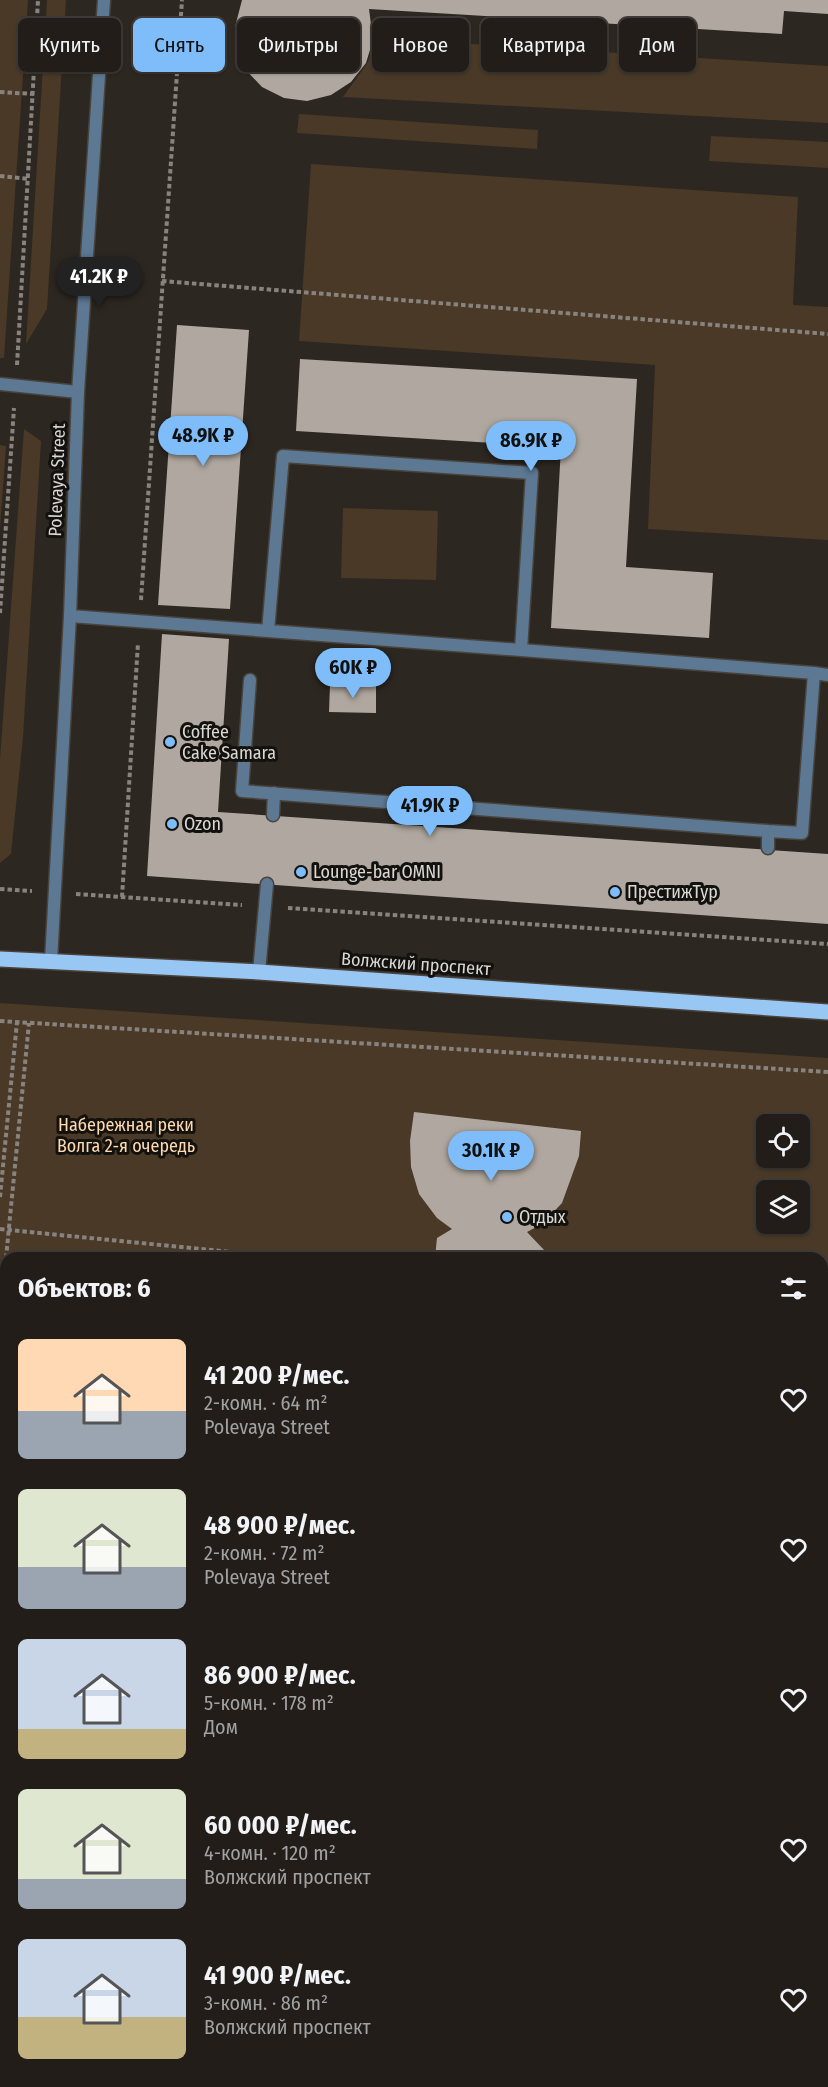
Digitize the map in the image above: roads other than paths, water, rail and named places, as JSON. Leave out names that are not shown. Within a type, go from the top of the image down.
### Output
[{"type":"main road","name":"Волжский проспект","points":[[0,959],[259,972],[828,1012]]},
{"type":"street","name":"Polevaya Street","points":[[51,961],[70,616],[78,392],[104,0]]},
{"type":"street","points":[[0,384],[78,392]]},
{"type":"street","points":[[268,631],[283,456],[532,473],[521,650]]},
{"type":"street","points":[[70,616],[828,675]]},
{"type":"street","points":[[250,680],[242,791],[802,833],[814,673]]},
{"type":"street","points":[[273,815],[274,793]]},
{"type":"street","points":[[768,831],[768,848]]},
{"type":"street","points":[[259,972],[267,884]]},
{"type":"place","name":"Coffee Cake Samara","points":[[170,742]]},
{"type":"place","name":"Ozon","points":[[172,824]]},
{"type":"place","name":"Lounge-bar OMNI","points":[[301,872]]},
{"type":"place","name":"ПрестижТур","points":[[615,892]]},
{"type":"place","name":"Отдых","points":[[507,1217]]},
{"type":"park label","name":"Набережная реки Волга 2-я очередь","points":[[126,1135]]}]
